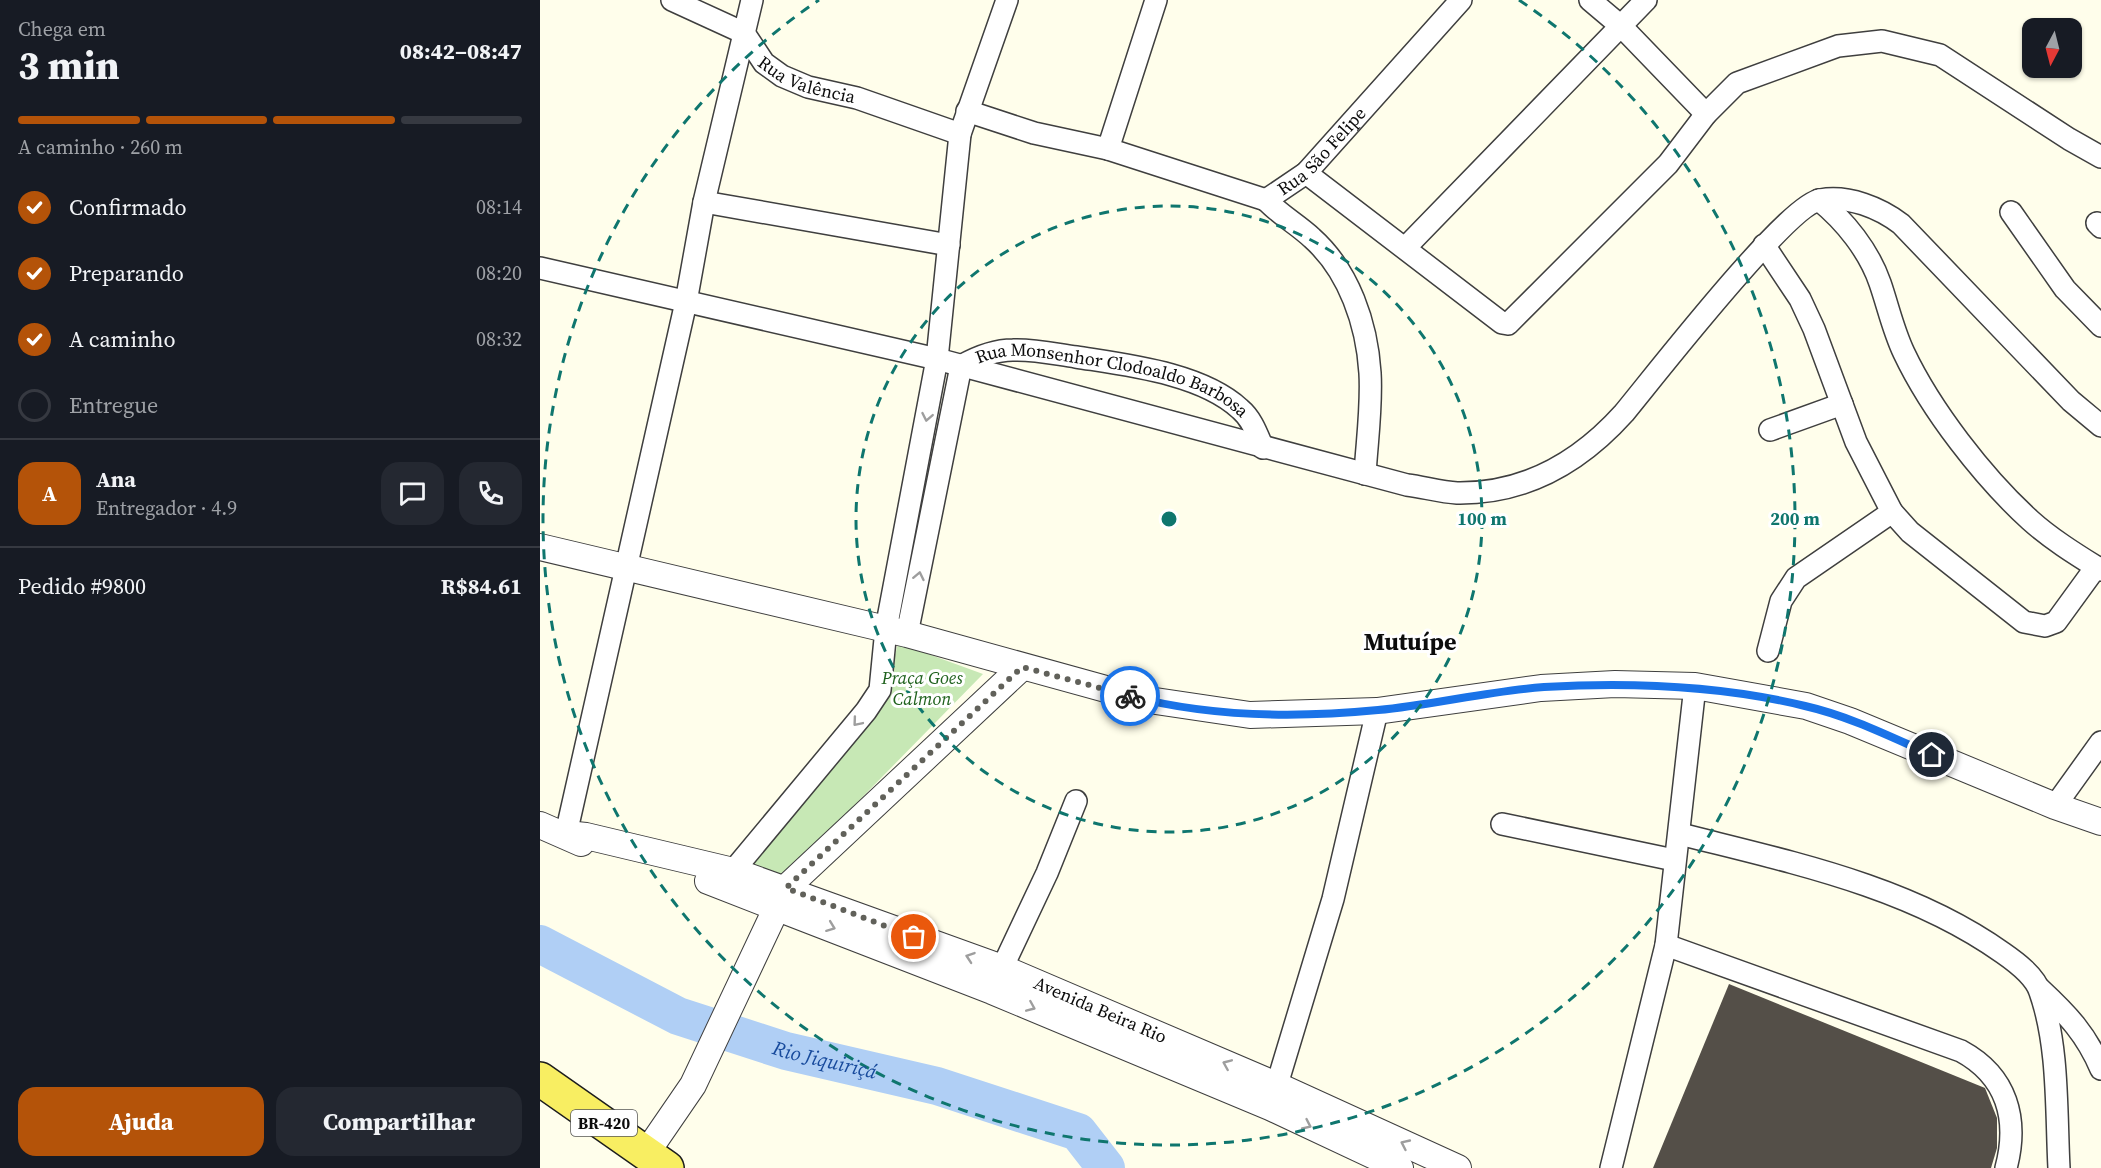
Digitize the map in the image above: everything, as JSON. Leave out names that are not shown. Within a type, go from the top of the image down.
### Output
[{"type":"main road","name":"BR-420","points":[[540,1079],[657,1160]]},
{"type":"street","name":"Rua Valência","points":[[672,0],[744,33],[764,63],[782,76],[808,87],[857,98],[960,134]]},
{"type":"street","points":[[566,834],[686,302],[704,202],[752,0]]},
{"type":"street","points":[[729,878],[866,711],[880,690],[897,632],[915,477],[937,359],[960,134],[1007,0]]},
{"type":"street","points":[[1108,149],[1156,0]]},
{"type":"street","name":"Rua São Felipe","points":[[1365,474],[1370,373],[1358,307],[1343,277],[1312,238],[1280,215],[1266,200],[1306,173],[1461,0]]},
{"type":"street","points":[[1590,0],[1622,27],[1706,114]]},
{"type":"street","points":[[1406,247],[1646,0]]},
{"type":"street","points":[[1306,173],[1406,247],[1502,323],[1508,324],[1668,164],[1706,114],[1737,83],[1838,46],[1882,41],[1940,55],[2069,139],[2101,157]]},
{"type":"street","points":[[967,111],[1034,133],[1108,149],[1266,200]]},
{"type":"street","points":[[1764,245],[1800,299],[1856,441],[1892,512],[1927,546],[2024,622],[2035,626],[2056,622],[2099,568],[2031,521],[1982,468],[1953,431],[1904,354],[1880,283],[1867,255],[1838,215],[1819,200]]},
{"type":"street","points":[[540,268],[937,359],[1365,474],[1456,493],[1476,492],[1515,486],[1580,456],[1602,438],[1764,245],[1793,217],[1819,200],[1850,201],[1887,213],[1901,224],[2072,401],[2101,426]]},
{"type":"street","points":[[704,202],[949,245]]},
{"type":"street","points":[[2011,212],[2065,289],[2101,326]]},
{"type":"street","name":"Rua Monsenhor Clodoaldo Barbosa","points":[[897,632],[938,481],[961,366],[976,357],[1011,350],[1031,350],[1139,367],[1188,381],[1214,392],[1240,408],[1251,422],[1263,448]]},
{"type":"street","points":[[1770,430],[1842,404]]},
{"type":"street","points":[[915,477],[938,481]]},
{"type":"street","points":[[1768,651],[1781,601],[1796,578],[1892,512]]},
{"type":"street","points":[[540,547],[897,632],[1142,699],[1250,715],[1377,711],[1541,687],[1615,684],[1695,686],[1806,706],[1850,720],[2055,806],[2101,822]]},
{"type":"street","points":[[657,1160],[739,993],[781,897],[1022,667]]},
{"type":"street","points":[[1611,1168],[1666,945],[1695,686]]},
{"type":"street","points":[[1273,1096],[1333,899],[1377,711]]},
{"type":"street","points":[[2055,806],[2101,742]]},
{"type":"street","points":[[997,980],[1047,873],[1076,801]]},
{"type":"street","points":[[1502,824],[1674,860]]},
{"type":"street","name":"Avenida Beira Rio","points":[[540,825],[566,834],[585,844],[729,878],[781,897],[997,980],[1273,1096],[1458,1168]]},
{"type":"street","points":[[1680,834],[1879,890],[1933,911],[1977,934],[2018,963],[2040,989],[2066,1013],[2089,1041],[2101,1069]]},
{"type":"street","points":[[1666,945],[1950,1047],[1981,1062],[2003,1093],[2010,1119],[2012,1145],[2006,1168]]},
{"type":"street","points":[[2040,989],[2052,1047],[2059,1168]]},
{"type":"street","name":"Avenida Beira Rio","points":[[1273,1096],[1400,1168]]},
{"type":"green space","name":"Praça Goes Calmon","points":[[898,643],[983,674],[783,878],[746,866],[886,693]]},
{"type":"building","points":[[1729,984],[1985,1088],[1997,1118],[1997,1148],[1991,1168],[1653,1168]]},
{"type":"waterway","name":"Rio Jiquiriçá","points":[[540,944],[678,1016],[786,1051],[937,1086],[1078,1132],[1106,1168]]},
{"type":"way so far","points":[[914,937],[786,888],[1022,667],[1130,696]]},
{"type":"district","name":"Mutuípe","points":[[1410,642]]},
{"type":"route","points":[[1130,696],[1250,715],[1377,711],[1541,687],[1615,684],[1695,686],[1806,706],[1850,720],[1932,755]]}]
